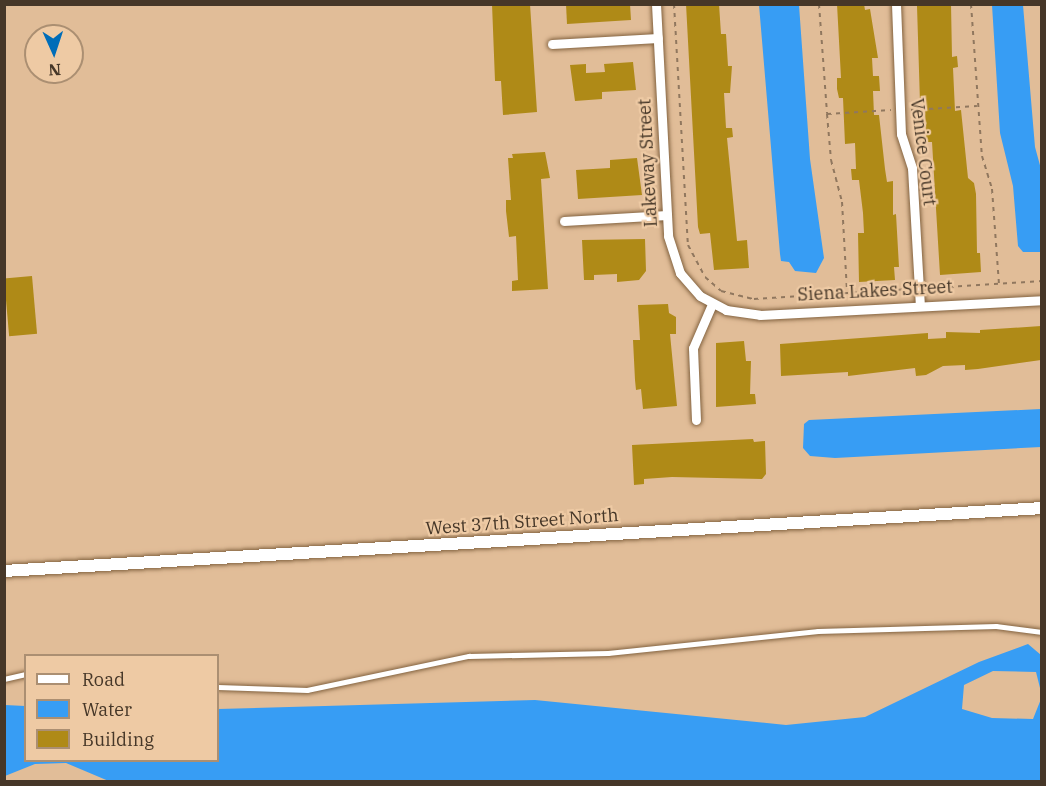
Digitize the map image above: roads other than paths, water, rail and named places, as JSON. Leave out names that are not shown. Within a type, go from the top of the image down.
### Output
[{"type":"street","name":"Lakeway Street","points":[[656,4],[667,215],[671,250],[680,273],[694,291],[712,304]]},
{"type":"street","name":"Venice Court","points":[[896,4],[901,134],[912,168],[920,305]]},
{"type":"street","points":[[552,44],[658,38]]},
{"type":"street","points":[[564,221],[667,215]]},
{"type":"street","name":"Siena Lakes Street","points":[[712,304],[751,315],[1041,300]]},
{"type":"street","points":[[696,420],[693,348],[712,304]]},
{"type":"street","name":"West 37th Street North","points":[[4,571],[1041,508]]},
{"type":"lane","points":[[219,687],[307,690],[469,656],[608,653],[806,632],[996,626],[1041,632]]},
{"type":"lane","points":[[4,679],[24,674]]},
{"type":"water","points":[[759,5],[799,5],[810,159],[824,258],[816,273],[795,271],[789,262],[781,261]]},
{"type":"water","points":[[992,5],[1023,5],[1035,147],[1041,169],[1041,252],[1023,252],[1018,246],[1013,186],[1000,133]]},
{"type":"water","points":[[1041,409],[1041,447],[835,458],[810,456],[803,448],[804,424],[809,420]]},
{"type":"water","points":[[1028,644],[1041,655],[1041,692],[1036,672],[993,671],[964,685],[962,709],[992,718],[1033,719],[1041,699],[1041,781],[111,782],[66,763],[35,764],[5,776],[5,705],[24,706],[24,762],[219,762],[219,709],[535,700],[786,725],[865,717],[979,662]]}]
